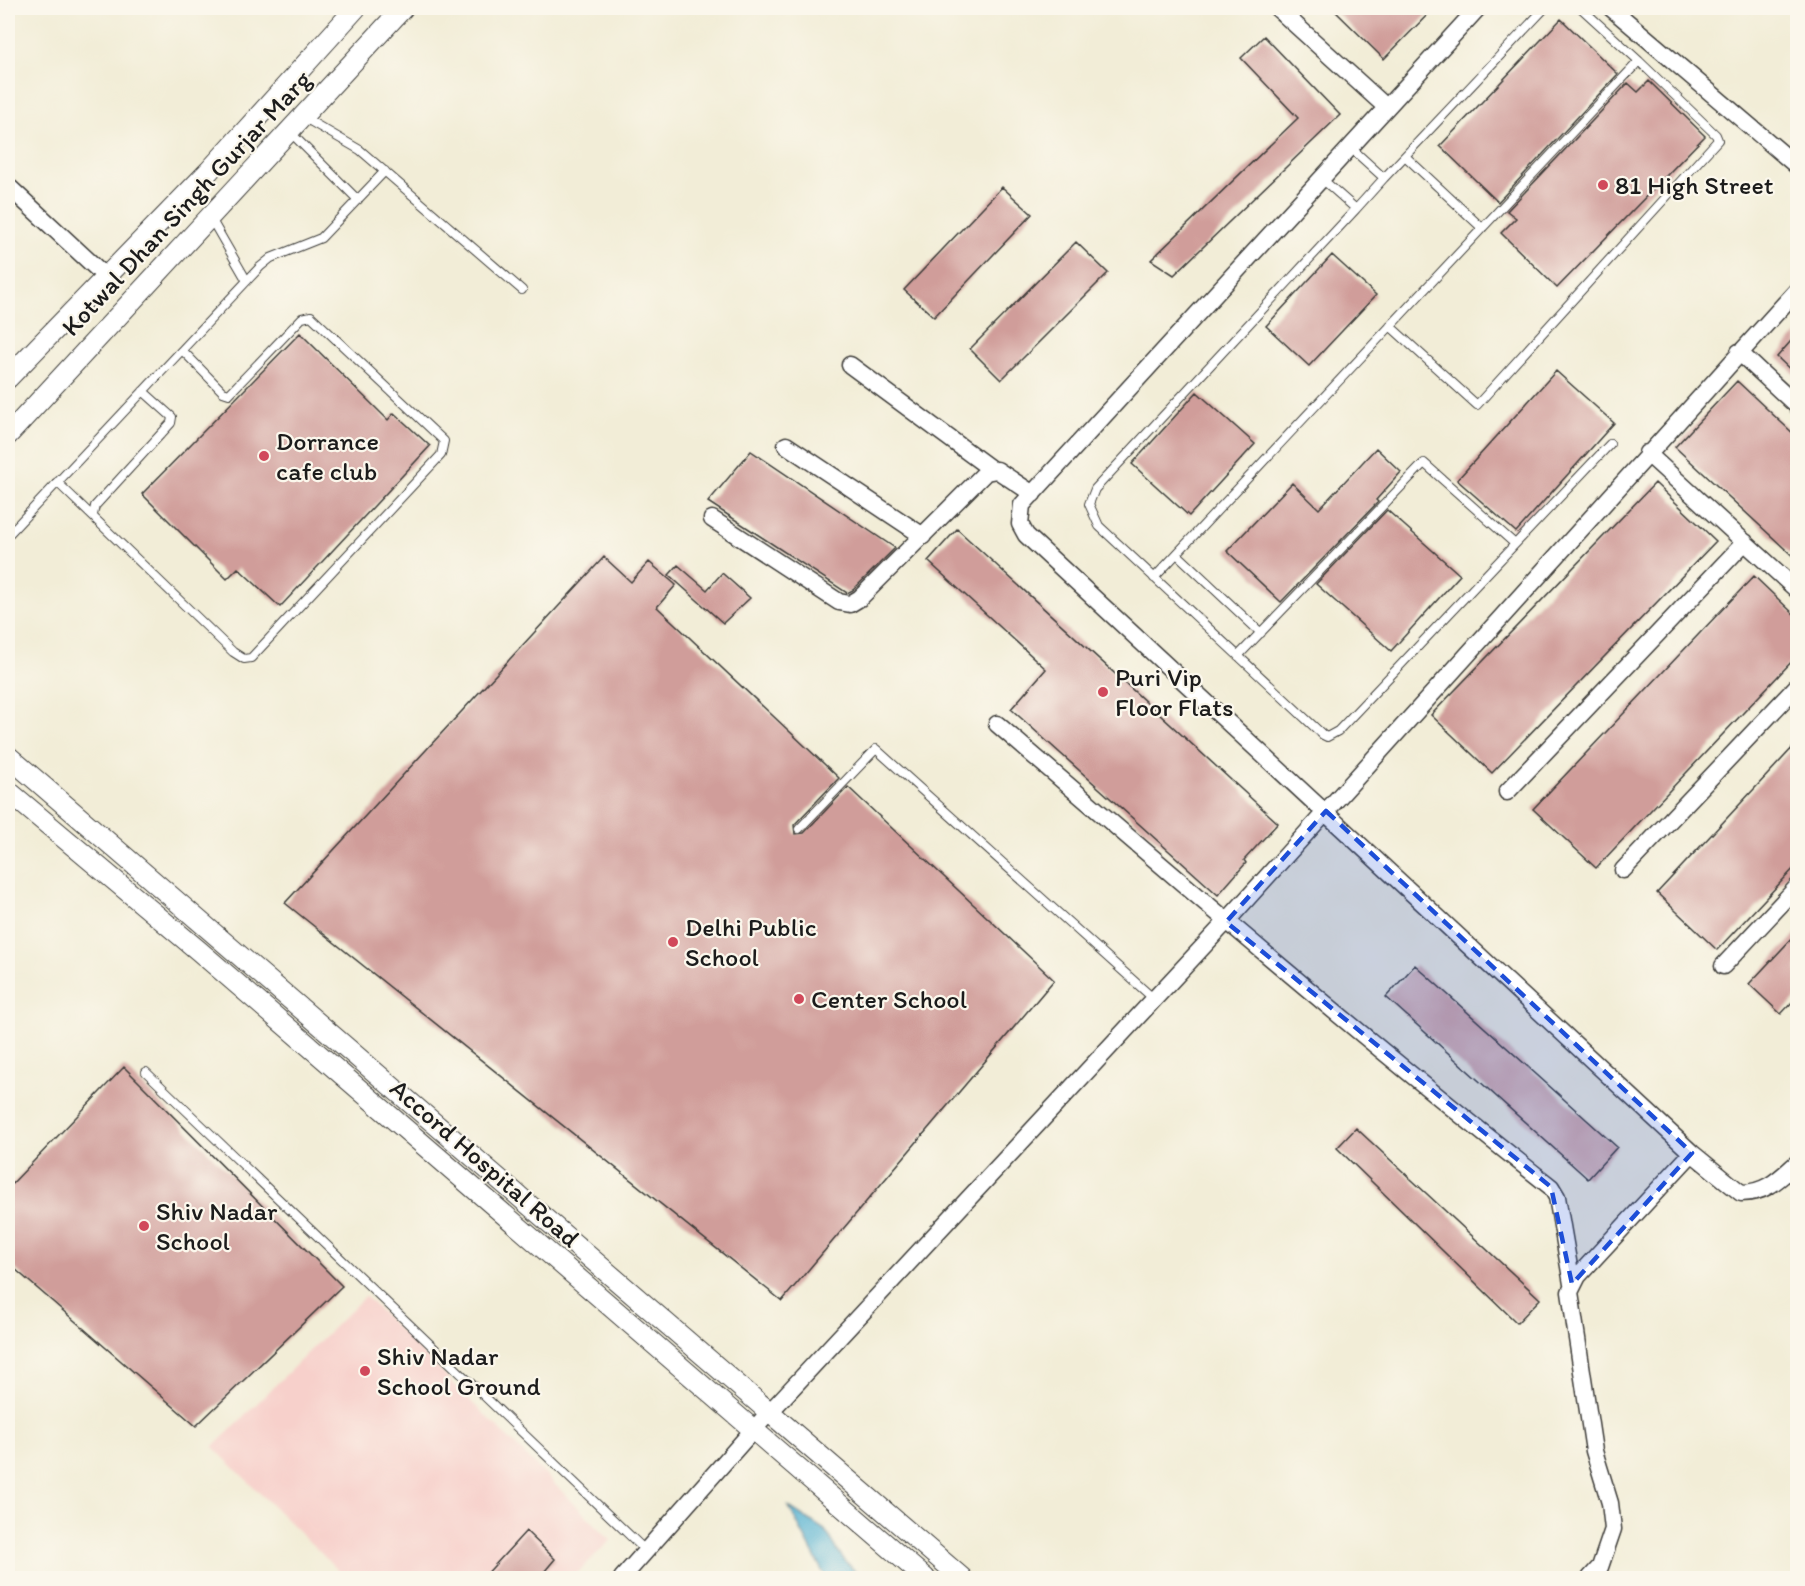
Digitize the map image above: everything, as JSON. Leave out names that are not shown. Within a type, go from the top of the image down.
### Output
[{"type":"street","name":"Kotwal Dhan Singh Gurjar Marg","points":[[8,378],[209,171],[356,8]]},
{"type":"street","name":"Kotwal Dhan Singh Gurjar Marg","points":[[8,435],[403,8]]},
{"type":"street","points":[[1277,8],[1385,106]]},
{"type":"street","points":[[1478,8],[1385,106],[1022,505],[1020,524],[1026,535],[1692,1153],[1741,1193],[1761,1191],[1774,1184],[1797,1162]]},
{"type":"street","points":[[1611,8],[1797,167]]},
{"type":"street","points":[[8,186],[106,277]]},
{"type":"street","points":[[622,1578],[768,1413],[1226,922],[1797,289]]},
{"type":"street","points":[[1739,352],[1797,407]]},
{"type":"street","points":[[850,365],[991,470],[997,470],[1033,494]]},
{"type":"street","points":[[786,445],[923,536]]},
{"type":"street","points":[[1647,453],[1797,591]]},
{"type":"street","points":[[712,519],[839,602],[850,604],[860,598],[991,470]]},
{"type":"street","points":[[1507,792],[1744,542]]},
{"type":"street","points":[[1623,870],[1797,685]]},
{"type":"street","points":[[996,724],[1226,922],[1393,1061],[1551,1187],[1557,1197],[1572,1284],[1570,1303],[1594,1451],[1610,1503],[1613,1529],[1600,1567],[1590,1578]]},
{"type":"street","points":[[8,756],[962,1578]]},
{"type":"street","name":"Accord Hospital Road","points":[[8,791],[226,975],[925,1578]]},
{"type":"street","points":[[1723,966],[1797,886]]},
{"type":"street","points":[[1572,1284],[1692,1153]]},
{"type":"lane","points":[[1545,8],[1095,489],[1089,504],[1099,526],[1323,735],[1328,737],[1332,736],[1610,444]]},
{"type":"lane","points":[[1390,326],[1477,405],[1718,140],[1716,135],[1581,8]]},
{"type":"lane","points":[[1154,578],[1639,62]]},
{"type":"lane","points":[[296,124],[360,150],[522,290]]},
{"type":"lane","points":[[296,124],[358,200]]},
{"type":"lane","points":[[1350,147],[1384,178]]},
{"type":"lane","points":[[1405,156],[1482,228]]},
{"type":"lane","points":[[8,535],[247,280],[271,258],[321,238],[385,171]]},
{"type":"lane","points":[[1321,178],[1356,209]]},
{"type":"lane","points":[[210,217],[247,280]]},
{"type":"lane","points":[[57,482],[233,652],[244,659],[251,658],[441,455],[445,448],[444,441],[311,316],[302,318],[229,394],[223,392],[182,350]]},
{"type":"lane","points":[[93,515],[95,506],[171,423],[172,417],[143,391]]},
{"type":"lane","points":[[1238,656],[1425,463],[1515,544]]},
{"type":"lane","points":[[1177,554],[1261,633]]},
{"type":"lane","points":[[799,829],[876,749],[1154,999]]},
{"type":"lane","points":[[146,1072],[646,1551]]},
{"type":"highlighted area","points":[[1326,811],[1692,1153],[1572,1284],[1551,1187],[1226,922]]},
{"type":"shaded area","name":"Shiv Nadar School Ground","points":[[365,1296],[611,1540],[572,1578],[346,1578],[213,1447]]},
{"type":"water","points":[[789,1507],[825,1530],[842,1557],[861,1578],[826,1578]]},
{"type":"building","points":[[1332,8],[1434,8],[1384,59]]},
{"type":"building","points":[[1561,19],[1618,74],[1498,202],[1440,146]]},
{"type":"building","points":[[1264,36],[1340,115],[1174,275],[1151,260],[1298,118],[1241,58]]},
{"type":"building","name":"81 High Street","points":[[1649,81],[1705,136],[1557,288],[1501,233],[1516,218],[1507,211],[1628,83],[1638,92]]},
{"type":"building","points":[[1002,187],[1032,214],[934,317],[904,290]]},
{"type":"building","points":[[1076,242],[1108,273],[1001,380],[970,349]]},
{"type":"building","points":[[1332,255],[1376,295],[1309,366],[1266,326]]},
{"type":"building","name":"Dorrance cafe club","points":[[300,333],[388,420],[394,413],[430,446],[280,607],[238,568],[227,579],[142,494]]},
{"type":"building","points":[[1797,334],[1797,376],[1777,357]]},
{"type":"building","points":[[1556,371],[1614,423],[1516,532],[1457,480]]},
{"type":"building","points":[[1737,381],[1797,437],[1797,560],[1675,447]]},
{"type":"building","points":[[1197,392],[1255,444],[1189,516],[1132,464]]},
{"type":"building","points":[[1376,448],[1401,472],[1376,500],[1378,502],[1281,602],[1227,551],[1292,483],[1319,509]]},
{"type":"building","points":[[751,451],[895,548],[853,590],[847,593],[708,502]]},
{"type":"building","points":[[1655,483],[1716,541],[1492,773],[1431,715]]},
{"type":"building","points":[[1387,510],[1460,575],[1391,651],[1316,584]]},
{"type":"building","points":[[957,529],[1278,823],[1244,860],[1246,863],[1218,895],[1011,709],[1046,669],[928,561]]},
{"type":"building","name":"Delhi Public School","points":[[604,557],[631,582],[649,562],[676,585],[657,607],[839,778],[794,825],[795,834],[804,833],[848,787],[1054,980],[782,1301],[285,903]]},
{"type":"building","points":[[678,565],[707,590],[722,573],[750,598],[723,623],[669,575]]},
{"type":"building","points":[[1754,576],[1797,617],[1797,656],[1596,868],[1533,809]]},
{"type":"building","points":[[1797,743],[1797,865],[1717,950],[1657,893]]},
{"type":"building","points":[[1797,933],[1797,997],[1781,1014],[1749,984]]},
{"type":"building","points":[[1415,965],[1617,1147],[1588,1179],[1386,997]]},
{"type":"building","name":"Shiv Nadar School","points":[[124,1067],[342,1286],[196,1426],[8,1263],[8,1188]]},
{"type":"building","points":[[1356,1128],[1540,1299],[1517,1323],[1337,1148]]},
{"type":"building","points":[[526,1531],[555,1559],[539,1578],[483,1578]]},
{"type":"place","name":"81 High Street","points":[[1603,185]]},
{"type":"place","name":"Dorrance cafe club","points":[[264,456]]},
{"type":"place","name":"Puri Vip Floor Flats","points":[[1103,692]]},
{"type":"place","name":"Delhi Public School","points":[[673,942]]},
{"type":"place","name":"Center School","points":[[799,999]]},
{"type":"place","name":"Shiv Nadar School","points":[[144,1226]]},
{"type":"place","name":"Shiv Nadar School Ground","points":[[365,1371]]}]
